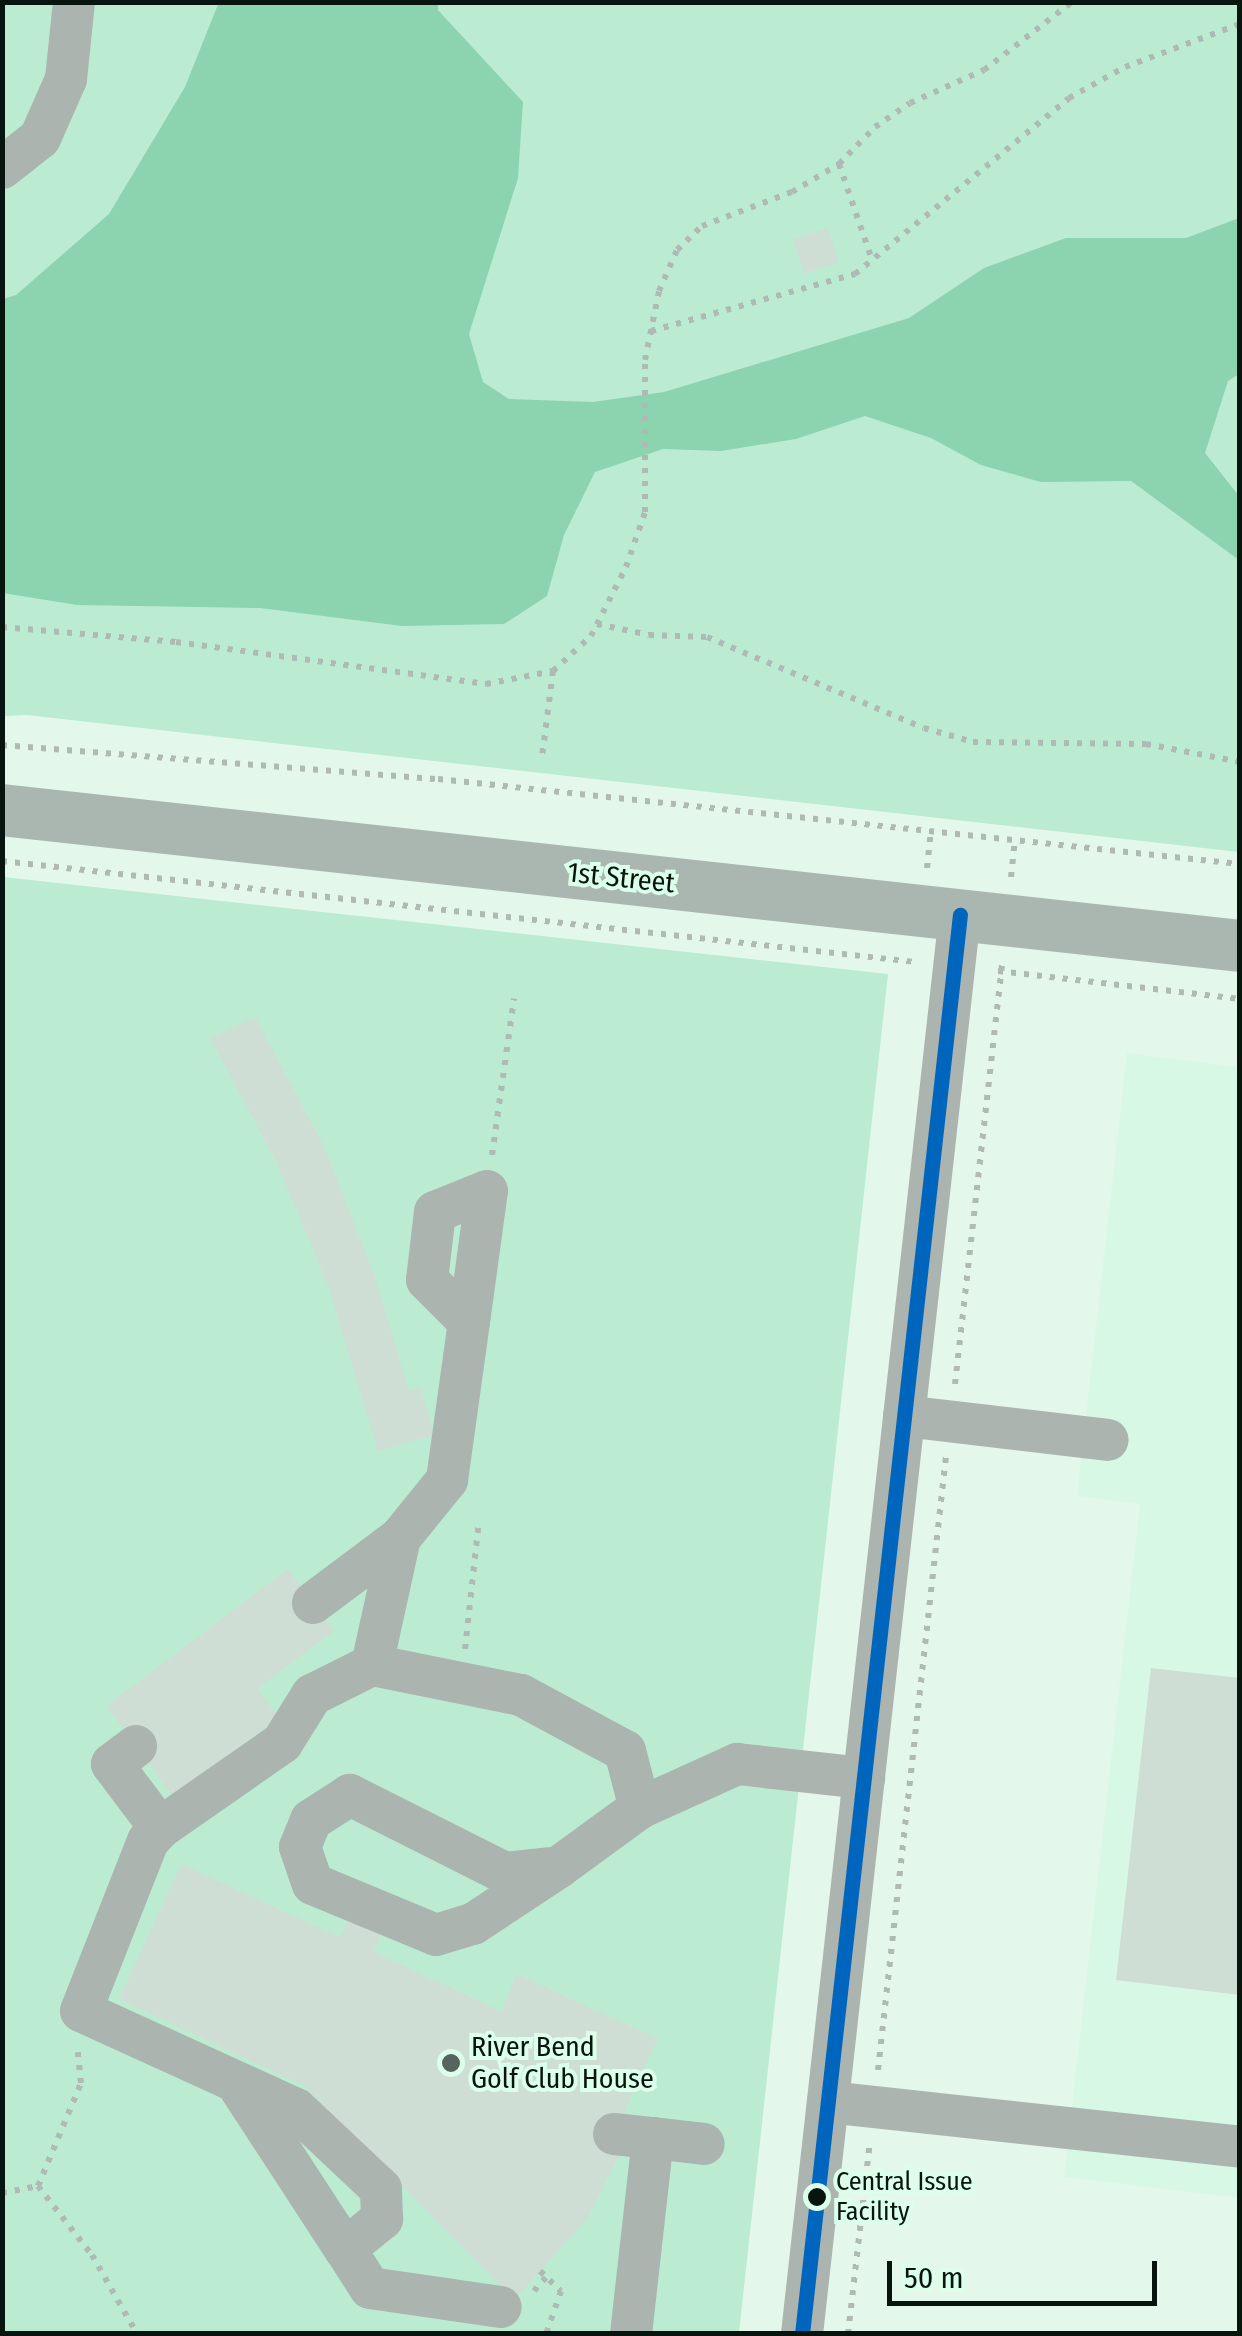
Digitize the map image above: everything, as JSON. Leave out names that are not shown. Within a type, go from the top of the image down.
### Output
[{"type":"main road","name":"1st Street","points":[[2,810],[1240,946]]},
{"type":"street","points":[[2,168],[40,138],[66,79],[74,2]]},
{"type":"street","points":[[802,2334],[954,966],[983,918]]},
{"type":"street","points":[[313,1603],[400,1538],[448,1480],[469,1322],[427,1280],[435,1212],[487,1191]]},
{"type":"street","points":[[904,1416],[1108,1440]]},
{"type":"street","points":[[372,1664],[400,1538]]},
{"type":"street","points":[[345,2249],[382,2218],[381,2189],[296,2109],[81,2011],[148,1841],[160,1828],[282,1743],[312,1695],[372,1664],[521,1694],[625,1751],[640,1808]]},
{"type":"street","points":[[136,1746],[112,1764],[160,1828]]},
{"type":"street","points":[[559,1867],[504,1873],[350,1794],[310,1820],[300,1848],[313,1884],[436,1935],[472,1924],[559,1867],[640,1808],[737,1764],[864,1778]]},
{"type":"street","points":[[236,2082],[370,2288],[500,2307]]},
{"type":"street","points":[[828,2102],[1240,2147]]},
{"type":"street","points":[[632,2334],[634,2136],[704,2144]]},
{"type":"path","points":[[2,627],[176,642],[486,684],[553,671],[590,636],[597,624],[626,567],[645,512],[645,360],[658,291],[678,250],[702,226],[792,192],[838,164],[874,127],[910,103],[984,70],[1072,2]]},
{"type":"path","points":[[651,331],[854,274],[1070,98],[1125,67],[1240,24]]},
{"type":"path","points":[[838,164],[872,260]]},
{"type":"path","points":[[597,624],[649,634],[707,637],[924,728],[973,742],[1146,744],[1240,762]]},
{"type":"path","points":[[542,757],[553,671]]},
{"type":"path","points":[[2,745],[438,780],[1240,864]]},
{"type":"path","points":[[848,2334],[1001,972],[983,918],[1015,838]]},
{"type":"path","points":[[2,861],[1240,999]]},
{"type":"path","points":[[487,1191],[514,999]]},
{"type":"path","points":[[461,1682],[479,1520]]},
{"type":"path","points":[[38,2186],[81,2083],[76,2039],[81,2011]]},
{"type":"path","points":[[2,2193],[38,2186]]},
{"type":"path","points":[[38,2186],[92,2255],[137,2334]]},
{"type":"path","points":[[540,2271],[561,2290],[546,2334]]},
{"type":"shaded area","points":[[219,2],[438,3],[438,10],[523,102],[518,178],[469,334],[483,382],[509,399],[593,402],[664,392],[909,318],[984,268],[1066,238],[1186,238],[1239,218],[1239,374],[1228,381],[1205,453],[1239,496],[1239,560],[1131,481],[1041,482],[981,465],[931,438],[865,416],[796,439],[721,451],[663,449],[595,472],[564,535],[547,596],[504,624],[402,626],[260,608],[77,605],[3,593],[3,299],[16,295],[109,214],[185,87]]},
{"type":"shaded area","points":[[3,3],[1239,3],[1239,852],[27,715],[3,716]]},
{"type":"shaded area","points":[[3,877],[888,974],[739,2333],[3,2334]]},
{"type":"shaded area","points":[[1127,1053],[1239,1067],[1239,2198],[1064,2177],[1140,1504],[1077,1496]]},
{"type":"building","points":[[828,228],[839,262],[804,274],[793,239]]},
{"type":"building","points":[[255,1017],[325,1148],[376,1280],[409,1391],[421,1388],[434,1435],[378,1451],[330,1291],[276,1161],[210,1038]]},
{"type":"building","points":[[288,1569],[334,1631],[257,1689],[279,1717],[173,1797],[106,1706]]},
{"type":"building","points":[[1151,1668],[1240,1678],[1240,1995],[1116,1980]]},
{"type":"building","name":"River Bend Golf Club House","points":[[181,1864],[340,1937],[348,1920],[381,1935],[374,1952],[501,2011],[517,1974],[658,2039],[614,2134],[620,2153],[587,2219],[514,2300],[304,2086],[119,1999]]},
{"type":"transit line","points":[[802,2334],[960,915]]},
{"type":"place","name":"River Bend Golf Club House","points":[[451,2063]]},
{"type":"place","name":"Central Issue Facility","points":[[817,2197]]}]
